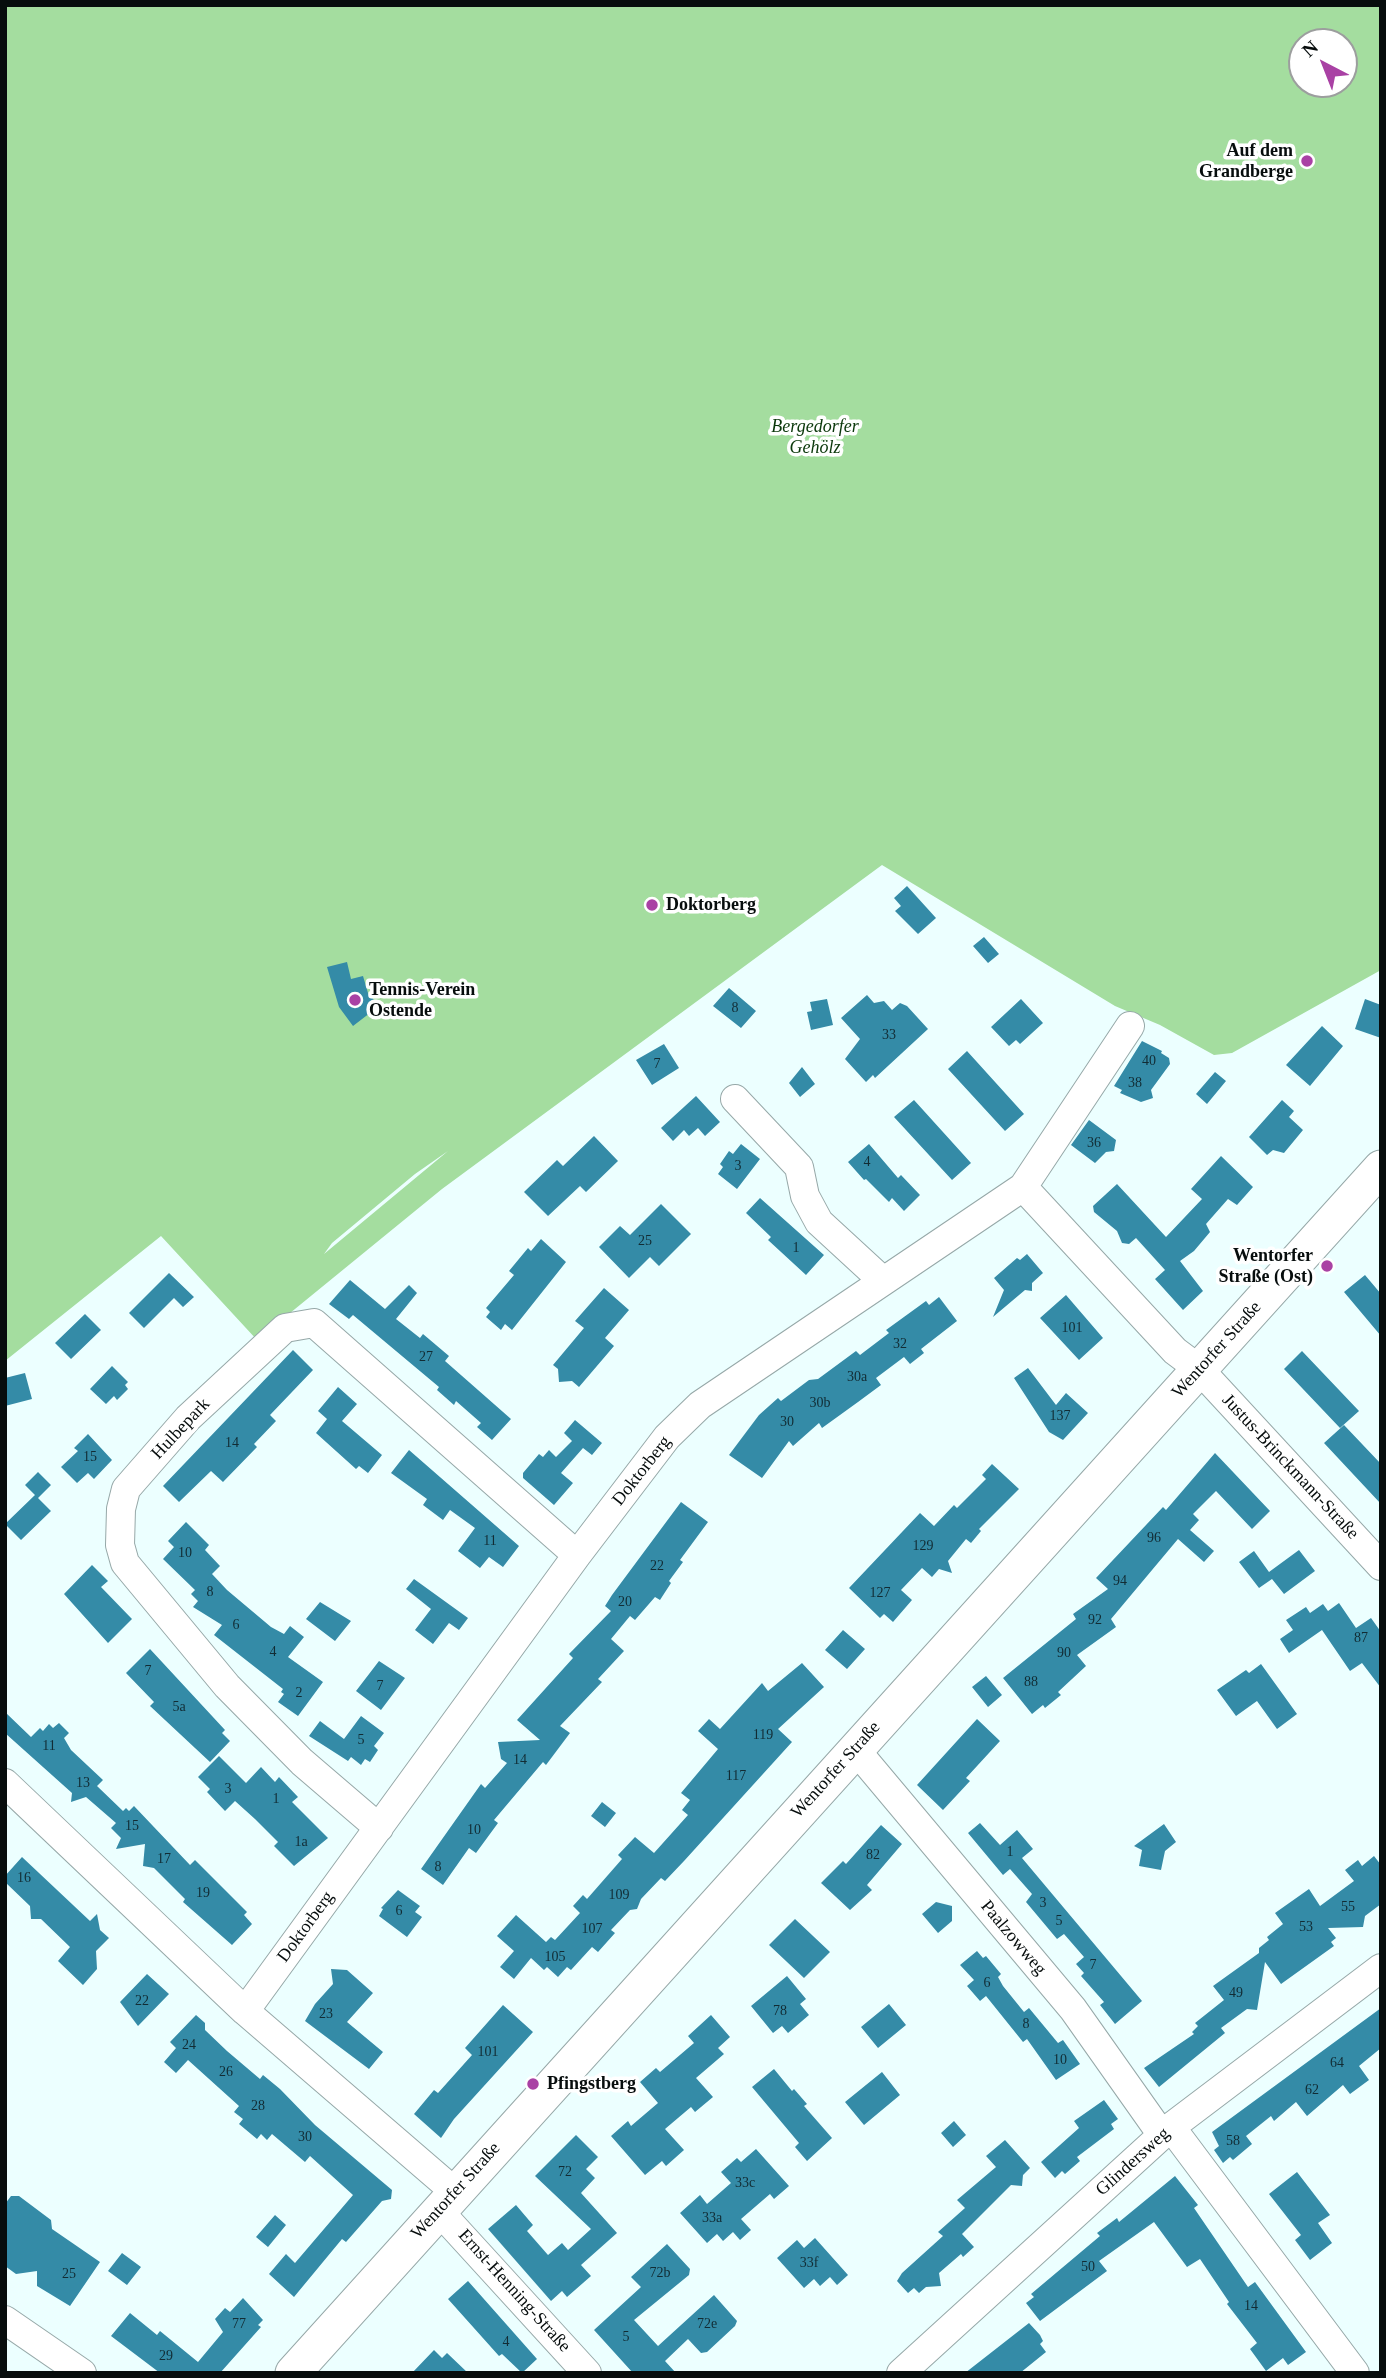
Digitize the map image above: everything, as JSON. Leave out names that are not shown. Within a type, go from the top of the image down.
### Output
[{"type":"main road","name":"Wentorfer Straße","points":[[293,2373],[1381,1168]]},
{"type":"street","name":"Doktorberg","points":[[244,2011],[667,1437],[700,1405],[1023,1187],[1130,1026]]},
{"type":"street","points":[[735,1099],[799,1167],[805,1196],[819,1222],[882,1280]]},
{"type":"street","name":"Justus-Brinckmann-Straße","points":[[1023,1187],[1175,1350],[1199,1369],[1381,1566]]},
{"type":"street","name":"Hulbepark","points":[[379,1828],[302,1762],[227,1686],[125,1563],[119,1530],[126,1489],[188,1418],[285,1328],[314,1322],[578,1555]]},
{"type":"street","name":"Paalzowweg","points":[[855,1749],[1073,2009],[1355,2373]]},
{"type":"street","points":[[5,1783],[447,2201]]},
{"type":"street","name":"Glindersweg","points":[[901,2373],[1167,2131],[1381,1968]]},
{"type":"street","name":"Ernst-Henning-Straße","points":[[447,2201],[587,2373]]},
{"type":"street","points":[[5,2320],[82,2373]]},
{"type":"green space","name":"Bergedorfer Gehölz","points":[[5,5],[1381,5],[1381,970],[1232,1053],[1214,1055],[1160,1025],[1115,1006],[882,865],[442,1189],[257,1340],[161,1236],[5,1361]],"holes":[[[448,1151],[324,1254],[332,1243],[415,1174]]]},
{"type":"building","points":[[907,886],[936,918],[918,934],[895,911],[901,906],[894,898]]},
{"type":"building","points":[[984,937],[999,954],[988,963],[973,946]]},
{"type":"building","name":"Tennis-Verein Ostende","points":[[347,962],[351,979],[363,976],[368,993],[379,1006],[353,1026],[339,1007],[327,967]]},
{"type":"building","points":[[729,988],[756,1011],[741,1028],[713,1006]]},
{"type":"building","points":[[867,995],[874,1003],[884,1001],[892,1010],[900,1003],[907,1006],[928,1029],[875,1078],[873,1075],[866,1082],[845,1059],[860,1039],[841,1018]]},
{"type":"building","points":[[827,999],[833,1025],[811,1030],[807,1012],[812,1011],[810,1002]]},
{"type":"building","points":[[1021,999],[1043,1023],[1020,1044],[1016,1040],[1009,1046],[991,1027]]},
{"type":"building","points":[[1365,999],[1381,1005],[1381,1038],[1355,1029]]},
{"type":"building","points":[[1322,1026],[1343,1046],[1310,1086],[1286,1065]]},
{"type":"building","points":[[1142,1041],[1162,1051],[1161,1053],[1169,1058],[1170,1064],[1151,1090],[1153,1098],[1141,1102],[1120,1093],[1122,1090],[1114,1086]]},
{"type":"building","points":[[664,1044],[679,1068],[652,1085],[636,1060]]},
{"type":"building","points":[[967,1051],[1024,1114],[1005,1131],[948,1069]]},
{"type":"building","points":[[802,1067],[815,1084],[800,1097],[789,1083]]},
{"type":"building","points":[[1215,1072],[1226,1081],[1207,1104],[1196,1094]]},
{"type":"building","points":[[696,1096],[720,1122],[705,1136],[698,1128],[689,1136],[684,1130],[673,1141],[661,1128]]},
{"type":"building","points":[[914,1100],[971,1163],[952,1180],[894,1117]]},
{"type":"building","points":[[1282,1100],[1294,1111],[1289,1117],[1303,1130],[1284,1153],[1273,1150],[1267,1155],[1249,1137]]},
{"type":"building","points":[[1089,1120],[1116,1140],[1114,1151],[1106,1152],[1095,1163],[1071,1145]]},
{"type":"building","points":[[594,1136],[618,1161],[586,1192],[580,1186],[548,1216],[524,1192],[557,1160],[563,1166]]},
{"type":"building","points":[[741,1144],[760,1159],[737,1189],[718,1174],[723,1167],[720,1164],[729,1151],[733,1154]]},
{"type":"building","points":[[869,1144],[898,1178],[901,1175],[920,1195],[904,1211],[892,1198],[889,1202],[848,1162]]},
{"type":"building","points":[[1221,1156],[1253,1187],[1237,1205],[1228,1199],[1206,1224],[1210,1232],[1194,1251],[1180,1261],[1203,1291],[1183,1310],[1155,1279],[1165,1270],[1136,1238],[1129,1244],[1122,1243],[1117,1231],[1094,1212],[1093,1206],[1117,1184],[1166,1237],[1202,1199],[1191,1189]]},
{"type":"building","points":[[760,1198],[824,1255],[806,1275],[768,1240],[771,1237],[746,1213]]},
{"type":"building","points":[[661,1204],[691,1234],[659,1266],[650,1257],[629,1278],[599,1247],[620,1226],[630,1235]]},
{"type":"building","points":[[541,1239],[566,1262],[512,1330],[505,1324],[501,1330],[486,1317],[490,1312],[486,1308],[514,1275],[509,1271],[528,1248],[531,1251]]},
{"type":"building","points":[[1027,1254],[1043,1273],[1032,1283],[1032,1291],[1025,1290],[993,1317],[1004,1290],[994,1278],[1017,1258],[1020,1260]]},
{"type":"building","points":[[169,1273],[194,1297],[183,1307],[174,1298],[144,1328],[129,1313]]},
{"type":"building","points":[[1365,1275],[1381,1294],[1381,1336],[1344,1292]]},
{"type":"building","points":[[350,1280],[385,1309],[409,1285],[417,1293],[396,1319],[420,1338],[423,1334],[449,1356],[445,1361],[511,1419],[492,1440],[477,1427],[481,1423],[456,1401],[454,1405],[437,1390],[439,1387],[353,1315],[349,1319],[329,1304]]},
{"type":"building","points":[[604,1288],[629,1310],[605,1338],[614,1346],[579,1387],[572,1381],[559,1382],[558,1369],[553,1365],[584,1328],[575,1321]]},
{"type":"building","points":[[1066,1295],[1103,1338],[1079,1360],[1040,1318]]},
{"type":"building","points":[[939,1297],[957,1321],[921,1349],[924,1353],[910,1364],[904,1357],[876,1378],[881,1385],[822,1428],[819,1423],[793,1446],[789,1441],[762,1478],[729,1455],[759,1415],[778,1398],[781,1401],[809,1380],[818,1379],[856,1351],[860,1355],[889,1333],[886,1330],[926,1301],[929,1305]]},
{"type":"building","points":[[85,1314],[101,1330],[71,1359],[55,1343]]},
{"type":"building","points":[[293,1350],[313,1370],[270,1415],[276,1421],[254,1444],[257,1447],[223,1482],[211,1471],[179,1502],[163,1486]]},
{"type":"building","points":[[1302,1351],[1359,1411],[1340,1428],[1284,1369]]},
{"type":"building","points":[[112,1366],[128,1382],[125,1385],[128,1389],[117,1400],[114,1396],[106,1404],[90,1389]]},
{"type":"building","points":[[1028,1368],[1056,1405],[1066,1393],[1088,1413],[1063,1440],[1049,1432],[1014,1378]]},
{"type":"building","points":[[25,1373],[32,1399],[5,1406],[5,1378]]},
{"type":"building","points":[[338,1387],[357,1404],[342,1421],[382,1455],[368,1473],[359,1466],[356,1469],[316,1433],[327,1419],[318,1411]]},
{"type":"building","points":[[575,1420],[602,1443],[592,1455],[583,1448],[561,1473],[573,1483],[554,1505],[523,1478],[523,1473],[539,1454],[543,1457],[549,1450],[556,1457],[572,1441],[564,1433]]},
{"type":"building","points":[[1344,1425],[1381,1464],[1381,1504],[1324,1443]]},
{"type":"building","points":[[88,1434],[112,1460],[94,1479],[88,1473],[77,1483],[61,1467],[78,1451],[74,1448]]},
{"type":"building","points":[[409,1450],[519,1546],[503,1567],[489,1557],[480,1568],[458,1551],[475,1528],[450,1510],[443,1520],[423,1505],[427,1499],[391,1473]]},
{"type":"building","points":[[1215,1453],[1270,1511],[1252,1529],[1216,1491],[1193,1514],[1199,1520],[1190,1530],[1214,1551],[1204,1562],[1178,1539],[1111,1619],[1116,1627],[1077,1655],[1086,1666],[1058,1692],[1061,1695],[1045,1708],[1043,1705],[1032,1714],[1003,1678],[1076,1619],[1073,1614],[1108,1589],[1096,1578],[1163,1507],[1166,1510]]},
{"type":"building","points":[[992,1464],[1019,1489],[979,1529],[981,1531],[971,1543],[966,1539],[948,1561],[952,1573],[939,1569],[932,1577],[922,1568],[901,1590],[912,1600],[893,1622],[884,1614],[880,1618],[849,1588],[920,1513],[934,1526],[954,1505],[957,1508],[986,1479],[982,1475]]},
{"type":"building","points":[[38,1472],[51,1485],[38,1498],[51,1511],[21,1540],[5,1524],[35,1495],[25,1485]]},
{"type":"building","points":[[681,1502],[708,1522],[680,1560],[683,1562],[669,1581],[671,1583],[660,1600],[655,1597],[635,1620],[630,1616],[611,1639],[624,1651],[598,1679],[602,1682],[560,1726],[570,1733],[546,1765],[543,1762],[494,1820],[498,1823],[476,1853],[469,1848],[443,1885],[421,1869],[481,1784],[485,1788],[507,1763],[501,1759],[498,1742],[540,1740],[517,1720],[573,1658],[569,1654],[611,1611],[605,1606],[612,1595]]},
{"type":"building","points":[[186,1522],[209,1545],[205,1550],[220,1566],[212,1574],[227,1590],[271,1627],[284,1634],[290,1626],[304,1637],[288,1657],[323,1682],[298,1716],[278,1702],[284,1694],[281,1692],[283,1689],[214,1635],[222,1625],[193,1607],[198,1601],[191,1594],[195,1590],[163,1559],[174,1547],[168,1541]]},
{"type":"building","points":[[1299,1550],[1315,1571],[1284,1594],[1272,1579],[1259,1588],[1239,1562],[1254,1551],[1269,1572]]},
{"type":"building","points":[[92,1565],[108,1581],[101,1587],[132,1619],[108,1643],[64,1594]]},
{"type":"building","points":[[414,1579],[468,1618],[459,1630],[449,1623],[433,1644],[415,1630],[431,1609],[406,1589]]},
{"type":"building","points":[[320,1602],[351,1621],[335,1641],[306,1619]]},
{"type":"building","points":[[1339,1603],[1356,1628],[1371,1618],[1381,1632],[1381,1688],[1362,1663],[1350,1671],[1322,1630],[1289,1653],[1280,1639],[1293,1630],[1286,1620],[1306,1607],[1310,1613],[1323,1604],[1328,1611]]},
{"type":"building","points":[[843,1630],[865,1649],[847,1669],[825,1650]]},
{"type":"building","points":[[150,1649],[225,1730],[222,1733],[230,1741],[210,1762],[150,1706],[154,1702],[126,1673]]},
{"type":"building","points":[[379,1661],[405,1678],[381,1710],[356,1691]]},
{"type":"building","points":[[802,1663],[824,1687],[778,1729],[792,1742],[665,1881],[661,1878],[641,1899],[637,1909],[630,1910],[611,1930],[615,1933],[598,1952],[592,1947],[571,1970],[567,1967],[558,1977],[547,1967],[544,1970],[531,1958],[514,1979],[500,1967],[514,1951],[497,1936],[516,1915],[546,1942],[551,1937],[555,1940],[580,1913],[573,1906],[583,1895],[587,1899],[622,1859],[618,1855],[635,1837],[654,1853],[688,1815],[682,1810],[690,1800],[681,1793],[718,1749],[698,1731],[709,1719],[720,1729],[762,1683],[768,1691]]},
{"type":"building","points":[[1261,1664],[1297,1714],[1277,1729],[1257,1701],[1236,1716],[1217,1690],[1246,1670],[1249,1673]]},
{"type":"building","points":[[986,1676],[1002,1695],[988,1707],[972,1687]]},
{"type":"building","points":[[5,1712],[31,1737],[40,1728],[43,1731],[49,1724],[53,1728],[59,1723],[69,1733],[64,1738],[71,1750],[103,1780],[97,1786],[123,1811],[126,1808],[129,1811],[134,1806],[190,1865],[195,1860],[247,1912],[244,1915],[252,1924],[232,1945],[183,1902],[185,1899],[154,1868],[143,1866],[145,1844],[116,1849],[121,1838],[111,1828],[116,1823],[86,1797],[71,1802],[72,1793],[5,1733]]},
{"type":"building","points":[[361,1716],[384,1733],[374,1746],[378,1750],[370,1762],[365,1759],[361,1765],[351,1757],[348,1761],[309,1736],[320,1721],[344,1739]]},
{"type":"building","points":[[977,1719],[1000,1741],[966,1778],[970,1781],[943,1810],[917,1785]]},
{"type":"building","points":[[219,1756],[246,1783],[261,1767],[275,1782],[279,1777],[298,1797],[292,1802],[328,1838],[294,1866],[274,1846],[278,1842],[235,1801],[225,1811],[207,1792],[210,1789],[198,1777]]},
{"type":"building","points":[[602,1802],[616,1813],[605,1827],[591,1816]]},
{"type":"building","points":[[980,1823],[1000,1845],[1017,1830],[1033,1849],[1022,1858],[1142,2001],[1115,2024],[1100,2005],[1104,2002],[1081,1976],[1084,1973],[1076,1964],[1084,1957],[1064,1934],[1057,1939],[1026,1902],[1032,1894],[1010,1869],[1003,1875],[968,1833]]},
{"type":"building","points":[[1164,1824],[1176,1842],[1165,1851],[1161,1870],[1139,1866],[1142,1850],[1134,1846]]},
{"type":"building","points":[[881,1825],[902,1844],[867,1885],[872,1890],[850,1910],[821,1883],[843,1861],[846,1864]]},
{"type":"building","points":[[1374,1856],[1381,1865],[1381,1904],[1365,1916],[1363,1927],[1328,1928],[1336,1938],[1331,1942],[1334,1946],[1281,1984],[1265,1962],[1257,2010],[1247,2009],[1221,2028],[1225,2033],[1159,2087],[1144,2068],[1194,2034],[1192,2032],[1198,2026],[1195,2023],[1224,2000],[1213,1986],[1259,1953],[1259,1948],[1269,1940],[1267,1937],[1283,1924],[1275,1913],[1309,1889],[1320,1906],[1354,1881],[1345,1870],[1358,1860],[1362,1866]]},
{"type":"building","points":[[22,1857],[90,1921],[97,1914],[100,1930],[109,1938],[96,1951],[97,1969],[83,1985],[58,1961],[70,1947],[41,1919],[31,1919],[30,1906],[5,1882],[5,1876]]},
{"type":"building","points":[[398,1890],[420,1906],[415,1912],[422,1917],[407,1937],[379,1916],[383,1909],[381,1908]]},
{"type":"building","points":[[936,1902],[952,1906],[952,1921],[938,1933],[922,1914]]},
{"type":"building","points":[[795,1919],[830,1952],[804,1978],[769,1945]]},
{"type":"building","points":[[977,1951],[983,1958],[986,1956],[1001,1974],[998,1977],[1003,1986],[1024,2012],[1029,2008],[1058,2043],[1063,2040],[1080,2064],[1056,2080],[1027,2039],[1023,2042],[986,1996],[980,2001],[967,1986],[974,1980],[960,1965]]},
{"type":"building","points":[[331,1969],[347,1970],[373,1993],[347,2022],[383,2052],[369,2069],[305,2021],[315,2004],[333,1984]]},
{"type":"building","points":[[147,1974],[169,1994],[138,2026],[120,2002]]},
{"type":"building","points":[[787,1976],[806,1999],[800,2004],[809,2015],[788,2033],[782,2026],[773,2033],[751,2006]]},
{"type":"building","points":[[889,2004],[906,2025],[878,2048],[861,2027]]},
{"type":"building","points":[[503,2005],[533,2032],[454,2119],[441,2138],[414,2114],[434,2090],[438,2093],[472,2055],[465,2048]]},
{"type":"building","points":[[1381,2008],[1381,2048],[1359,2066],[1369,2080],[1350,2094],[1343,2085],[1307,2116],[1296,2102],[1274,2121],[1271,2116],[1246,2136],[1252,2144],[1233,2160],[1230,2157],[1223,2163],[1214,2150],[1219,2146],[1212,2132]]},
{"type":"building","points":[[196,2015],[205,2023],[205,2030],[227,2051],[260,2079],[263,2075],[280,2089],[315,2125],[392,2190],[391,2199],[382,2201],[346,2242],[342,2239],[294,2297],[269,2274],[286,2254],[295,2263],[353,2195],[310,2156],[305,2162],[272,2134],[267,2140],[261,2134],[257,2139],[239,2124],[243,2119],[234,2112],[239,2106],[188,2060],[176,2073],[164,2062],[176,2048],[170,2042]]},
{"type":"building","points":[[711,2015],[730,2037],[718,2048],[724,2054],[696,2078],[713,2097],[695,2112],[691,2107],[665,2129],[684,2150],[666,2166],[662,2161],[645,2175],[611,2136],[628,2121],[631,2126],[658,2103],[640,2082],[656,2068],[660,2072],[694,2043],[688,2036]]},
{"type":"building","points":[[774,2069],[807,2104],[804,2106],[832,2138],[807,2161],[795,2147],[799,2143],[752,2087]]},
{"type":"building","points":[[882,2072],[900,2095],[864,2125],[845,2102]]},
{"type":"building","points":[[1104,2100],[1118,2119],[1111,2124],[1114,2129],[1077,2157],[1080,2161],[1065,2174],[1062,2171],[1055,2178],[1041,2162],[1079,2128],[1074,2121]]},
{"type":"building","points":[[954,2121],[966,2135],[953,2147],[941,2133]]},
{"type":"building","points":[[576,2135],[598,2157],[586,2169],[595,2178],[581,2193],[617,2233],[581,2265],[591,2276],[567,2297],[562,2291],[551,2301],[488,2229],[516,2205],[533,2225],[527,2231],[548,2255],[562,2243],[568,2250],[591,2229],[535,2176]]},
{"type":"building","points":[[1005,2140],[1030,2168],[1023,2175],[1022,2186],[1011,2185],[962,2234],[974,2247],[963,2257],[961,2254],[939,2273],[941,2286],[926,2287],[919,2293],[914,2288],[908,2293],[897,2281],[902,2273],[943,2236],[938,2232],[965,2208],[957,2200],[996,2167],[986,2156]]},
{"type":"building","points":[[756,2149],[789,2186],[774,2199],[770,2194],[741,2219],[751,2230],[740,2240],[733,2232],[723,2241],[717,2234],[707,2243],[680,2213],[700,2195],[707,2204],[731,2183],[721,2172],[737,2158],[741,2162]]},
{"type":"building","points":[[1297,2172],[1330,2215],[1318,2223],[1332,2243],[1310,2260],[1295,2240],[1301,2235],[1269,2194]]},
{"type":"building","points":[[1175,2176],[1198,2205],[1194,2208],[1248,2287],[1255,2282],[1306,2352],[1288,2365],[1283,2358],[1266,2371],[1250,2349],[1257,2343],[1227,2304],[1229,2302],[1200,2259],[1187,2267],[1154,2222],[1099,2261],[1107,2271],[1040,2321],[1026,2303],[1034,2297],[1031,2294],[1100,2236],[1097,2233],[1117,2218],[1119,2222]]},
{"type":"building","points":[[11,2196],[19,2196],[51,2220],[52,2229],[100,2262],[70,2306],[37,2286],[37,2271],[16,2274],[5,2266],[5,2204]]},
{"type":"building","points":[[275,2215],[286,2225],[268,2247],[256,2237]]},
{"type":"building","points":[[815,2238],[848,2275],[837,2285],[830,2277],[820,2286],[814,2279],[804,2288],[777,2258],[797,2240],[804,2248]]},
{"type":"building","points":[[667,2244],[690,2269],[689,2275],[634,2320],[658,2346],[714,2295],[737,2321],[707,2352],[701,2353],[688,2339],[665,2361],[676,2373],[633,2373],[594,2330],[641,2287],[631,2277]]},
{"type":"building","points":[[122,2253],[141,2267],[127,2285],[108,2271]]},
{"type":"building","points":[[468,2281],[537,2359],[522,2373],[502,2354],[499,2356],[448,2299]]},
{"type":"building","points":[[243,2298],[263,2320],[258,2325],[261,2327],[220,2373],[160,2373],[111,2336],[130,2313],[157,2335],[160,2331],[198,2362],[223,2332],[215,2319],[225,2308],[230,2312]]},
{"type":"building","points":[[1029,2323],[1040,2335],[1043,2341],[1040,2344],[1046,2352],[1020,2373],[965,2373]]},
{"type":"building","points":[[434,2350],[442,2358],[447,2353],[468,2373],[412,2373]]},
{"type":"place","name":"Auf dem Grandberge","points":[[1307,161]]},
{"type":"place","name":"Doktorberg","points":[[652,905]]},
{"type":"place","name":"Tennis-Verein Ostende","points":[[355,1000]]},
{"type":"place","name":"Wentorfer Straße (Ost)","points":[[1327,1266]]},
{"type":"place","name":"Pfingstberg","points":[[533,2084]]}]
